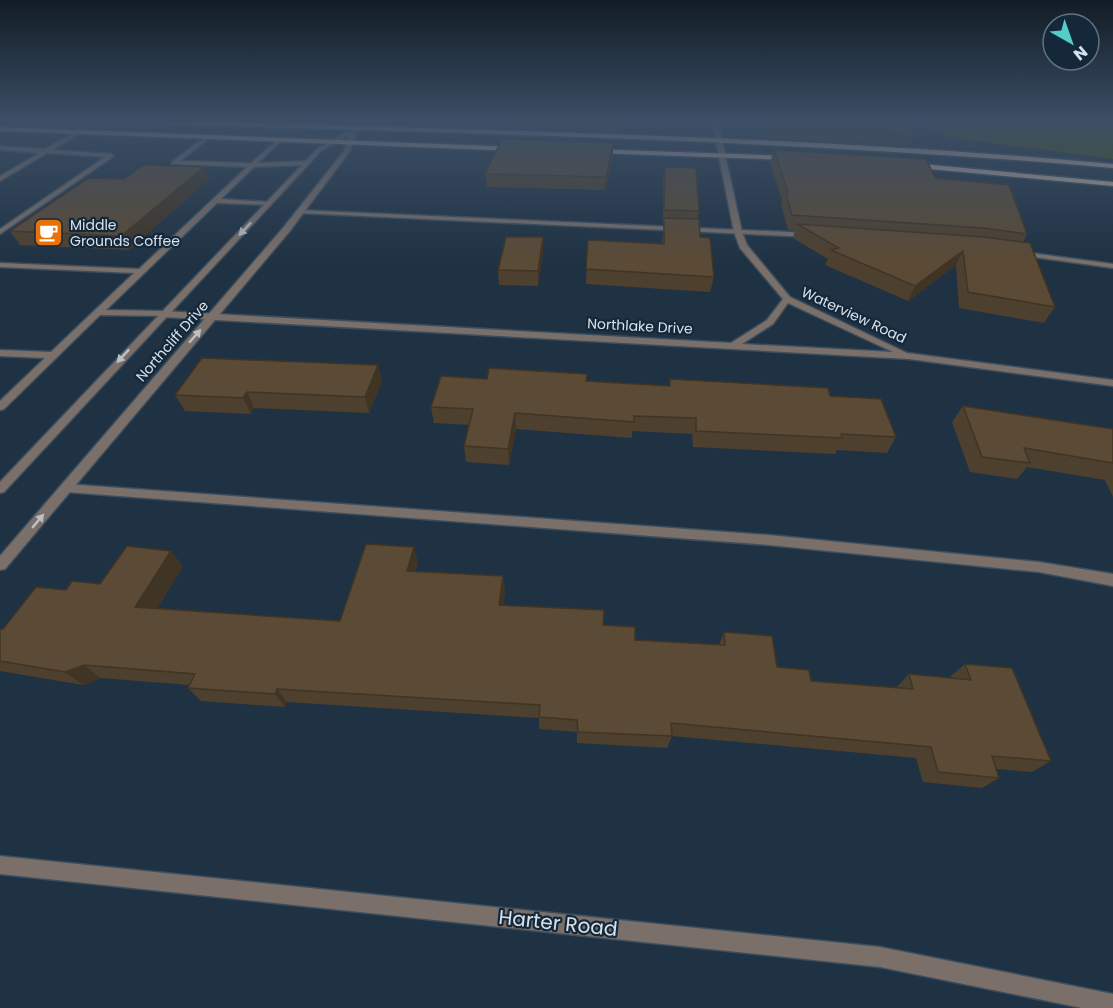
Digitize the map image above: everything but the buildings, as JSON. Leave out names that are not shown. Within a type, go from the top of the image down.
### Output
[{"type":"main road","points":[[954,169],[1113,184]]},
{"type":"street","points":[[0,179],[17,169]]},
{"type":"street","points":[[0,232],[92,169]]},
{"type":"street","points":[[0,407],[250,169]]},
{"type":"street","name":"Northcliff Drive","points":[[0,489],[301,169]]},
{"type":"street","name":"Northcliff Drive","points":[[0,565],[213,315],[331,169]]},
{"type":"street","name":"Waterview Road","points":[[726,169],[738,232],[743,246],[787,299],[909,356]]},
{"type":"street","points":[[216,201],[269,204]]},
{"type":"street","points":[[299,211],[818,235]]},
{"type":"street","points":[[1010,252],[1113,266]]},
{"type":"street","points":[[0,265],[141,271]]},
{"type":"street","name":"Waterview Road","points":[[734,345],[770,322],[787,299]]},
{"type":"street","name":"Northlake Drive","points":[[98,312],[213,315],[909,356],[1113,383]]},
{"type":"street","points":[[0,353],[53,355]]},
{"type":"street","points":[[66,488],[769,540],[1039,567],[1113,580]]},
{"type":"street","name":"Harter Road","points":[[0,865],[880,957],[1113,1004]]},
{"type":"place","name":"Middle Grounds Coffee","points":[[49,233]]}]
